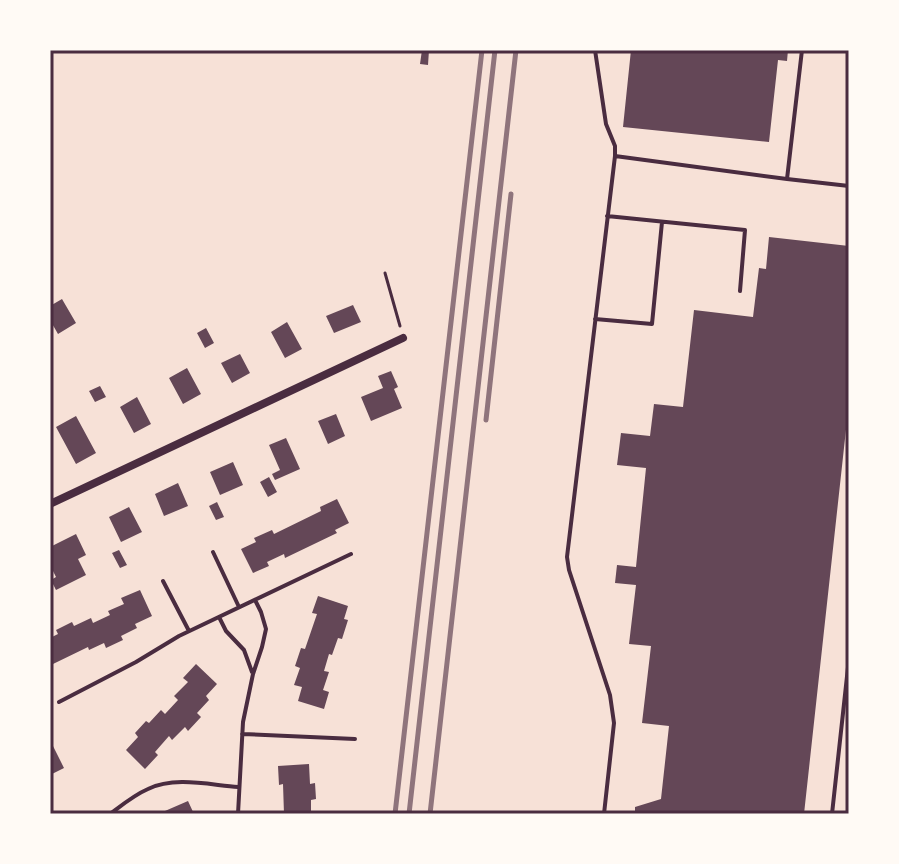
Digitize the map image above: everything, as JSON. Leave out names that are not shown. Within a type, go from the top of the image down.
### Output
[{"type":"street","points":[[50,504],[403,338]]},
{"type":"lane","points":[[595,50],[606,124],[615,146],[615,156],[567,557],[610,695],[614,723],[604,814]]},
{"type":"lane","points":[[787,179],[802,50]]},
{"type":"lane","points":[[615,156],[849,186]]},
{"type":"lane","points":[[607,216],[745,230],[740,291]]},
{"type":"lane","points":[[595,319],[652,324],[662,222]]},
{"type":"lane","points":[[213,552],[239,607]]},
{"type":"lane","points":[[59,702],[189,631],[351,554]]},
{"type":"lane","points":[[163,581],[189,631]]},
{"type":"lane","points":[[238,814],[245,710],[266,629],[255,600]]},
{"type":"lane","points":[[219,617],[226,631],[244,650],[253,674]]},
{"type":"lane","points":[[832,814],[849,658]]},
{"type":"lane","points":[[242,734],[355,739]]},
{"type":"lane","points":[[110,814],[142,792],[160,784],[180,782],[239,787]]},
{"type":"path","points":[[385,273],[403,338]]},
{"type":"building","points":[[422,50],[429,50],[428,65],[420,64]]},
{"type":"building","points":[[631,50],[788,50],[787,61],[778,60],[769,142],[623,127]]},
{"type":"building","points":[[769,237],[849,246],[849,402],[804,814],[635,814],[635,807],[661,799],[669,726],[642,723],[651,646],[629,644],[636,585],[615,583],[617,565],[636,567],[646,468],[617,465],[621,433],[650,436],[654,404],[683,407],[694,310],[753,317],[759,268],[766,269]]},
{"type":"building","points":[[62,299],[76,323],[58,334],[50,320],[50,306]]},
{"type":"building","points":[[353,305],[361,322],[334,333],[326,316]]},
{"type":"building","points":[[287,322],[302,349],[285,358],[271,332]]},
{"type":"building","points":[[206,328],[214,343],[205,348],[197,333]]},
{"type":"building","points":[[240,354],[250,373],[232,383],[221,363]]},
{"type":"building","points":[[187,368],[201,394],[183,404],[169,378]]},
{"type":"building","points":[[391,371],[402,408],[371,421],[361,397],[383,388],[378,376]]},
{"type":"building","points":[[100,386],[106,397],[95,402],[89,391]]},
{"type":"building","points":[[137,397],[151,424],[134,433],[120,407]]},
{"type":"building","points":[[336,414],[345,436],[328,444],[318,421]]},
{"type":"building","points":[[76,416],[96,453],[76,464],[56,427]]},
{"type":"building","points":[[286,438],[300,469],[275,480],[272,474],[280,470],[269,445]]},
{"type":"building","points":[[233,462],[243,485],[220,495],[210,472]]},
{"type":"building","points":[[269,477],[277,492],[268,497],[260,482]]},
{"type":"building","points":[[178,483],[188,506],[164,516],[155,494]]},
{"type":"building","points":[[337,499],[349,523],[335,530],[337,533],[285,558],[284,554],[267,562],[269,566],[253,573],[241,549],[256,542],[254,538],[272,530],[274,534],[321,511],[320,507]]},
{"type":"building","points":[[217,502],[224,517],[216,520],[209,506]]},
{"type":"building","points":[[129,507],[142,532],[121,542],[109,517]]},
{"type":"building","points":[[76,534],[86,555],[78,559],[86,575],[56,590],[51,580],[56,577],[50,565],[50,547]]},
{"type":"building","points":[[119,550],[127,565],[120,568],[112,553]]},
{"type":"building","points":[[140,590],[152,616],[135,624],[137,628],[121,636],[123,640],[106,648],[104,643],[89,650],[88,647],[53,664],[50,638],[58,634],[56,630],[72,622],[74,626],[91,618],[93,623],[110,615],[108,611],[124,604],[121,598]]},
{"type":"building","points":[[318,596],[348,606],[344,619],[348,620],[342,639],[338,638],[332,655],[329,654],[324,671],[329,672],[323,690],[329,692],[324,709],[298,701],[302,687],[294,685],[300,668],[295,666],[301,648],[305,649],[317,614],[312,613]]},
{"type":"building","points":[[196,664],[217,684],[206,696],[209,700],[197,713],[201,717],[188,731],[185,727],[172,740],[169,736],[145,769],[126,750],[138,737],[135,733],[146,721],[149,723],[161,710],[165,714],[178,700],[174,696],[188,682],[183,678]]},
{"type":"building","points":[[50,740],[64,768],[50,775]]},
{"type":"building","points":[[309,764],[310,784],[315,783],[316,799],[311,800],[311,814],[284,814],[283,784],[279,785],[278,766]]},
{"type":"building","points":[[188,801],[194,814],[158,814]]},
{"type":"railway","points":[[395,814],[482,50]]},
{"type":"railway","points":[[409,814],[495,50]]},
{"type":"railway","points":[[430,814],[516,50]]},
{"type":"railway","points":[[486,420],[511,194]]}]
